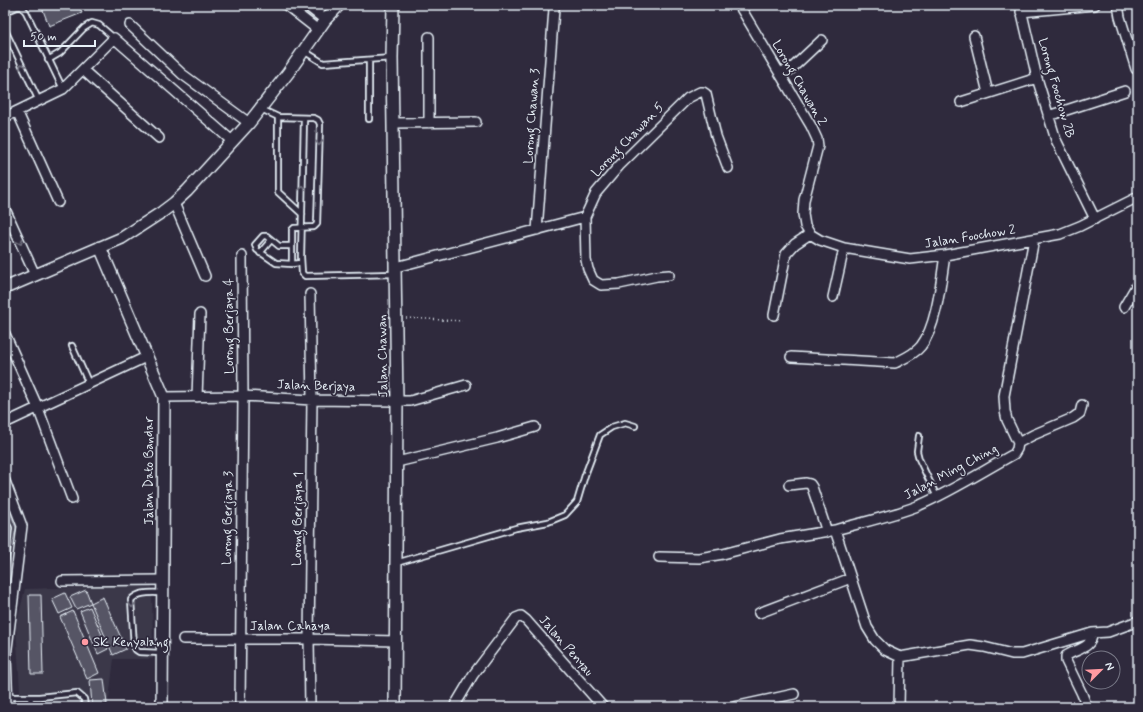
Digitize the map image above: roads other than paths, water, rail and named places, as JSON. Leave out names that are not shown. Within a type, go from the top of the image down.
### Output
[{"type":"street","points":[[286,5],[318,30]]},
{"type":"street","points":[[306,5],[323,18]]},
{"type":"street","points":[[5,288],[122,238],[162,212],[187,192],[261,109],[304,51],[318,30],[323,18],[339,5]]},
{"type":"street","name":"Lorong Chawan 3","points":[[537,230],[554,9],[553,5]]},
{"type":"street","name":"Lorong Chawan 2","points":[[738,5],[780,72],[817,139],[818,146],[804,200],[803,214],[805,226],[810,234]]},
{"type":"street","points":[[1020,8],[1095,5]]},
{"type":"street","points":[[1118,5],[1120,17],[1136,69]]},
{"type":"street","name":"Jalan Chawan","points":[[391,7],[397,401],[395,707]]},
{"type":"street","name":"Lorong Foochow 2B","points":[[1020,8],[1037,78],[1056,140],[1095,219]]},
{"type":"street","points":[[130,25],[182,74],[249,123]]},
{"type":"street","points":[[974,36],[988,93]]},
{"type":"street","points":[[5,117],[63,89],[114,38],[232,141]]},
{"type":"street","points":[[429,38],[429,123]]},
{"type":"street","points":[[780,72],[790,70],[822,40]]},
{"type":"street","points":[[83,70],[159,138]]},
{"type":"street","points":[[961,102],[1037,78]]},
{"type":"street","points":[[1048,116],[1125,91]]},
{"type":"street","name":"Lorong Chawan 5","points":[[669,275],[620,284],[601,285],[593,280],[586,260],[585,217],[596,193],[619,166],[688,98],[700,92],[706,94],[716,136],[728,168]]},
{"type":"street","points":[[17,111],[58,202]]},
{"type":"street","points":[[393,123],[476,122]]},
{"type":"street","name":"Jalan Foochow 2","points":[[810,234],[820,240],[844,248],[910,259],[945,255],[1034,240],[1060,234],[1095,219],[1138,197]]},
{"type":"street","points":[[174,203],[205,276]]},
{"type":"street","points":[[5,209],[35,275]]},
{"type":"street","points":[[396,270],[585,217]]},
{"type":"street","points":[[774,315],[786,254],[789,248],[810,234]]},
{"type":"street","points":[[1034,240],[1004,396],[1007,420],[1018,443],[1032,434],[1073,418],[1080,413],[1082,405]]},
{"type":"street","name":"Jalan Dato Bandar","points":[[100,247],[164,397],[162,707]]},
{"type":"street","points":[[833,297],[844,248]]},
{"type":"street","points":[[791,357],[895,363],[907,357],[920,347],[927,334],[939,297],[945,255]]},
{"type":"street","name":"Lorong Berjaya 4","points":[[242,256],[242,396]]},
{"type":"street","points":[[1124,307],[1138,283]]},
{"type":"street","name":"Lorong Berjaya 1","points":[[310,294],[312,400],[309,639],[310,707]]},
{"type":"street","points":[[196,397],[200,314]]},
{"type":"street","points":[[5,334],[38,408],[72,499]]},
{"type":"street","points":[[5,423],[146,357]]},
{"type":"street","name":"Jalan Berjaya","points":[[164,397],[242,396],[312,400],[410,401],[466,385]]},
{"type":"street","name":"Lorong Berjaya 3","points":[[240,707],[242,396]]},
{"type":"street","points":[[397,462],[497,438],[535,427]]},
{"type":"street","name":"Jalan Ming Ching","points":[[659,557],[699,558],[723,554],[780,540],[831,531],[901,512],[937,497],[1014,454],[1018,443]]},
{"type":"street","points":[[5,481],[22,526],[6,656],[8,707]]},
{"type":"street","points":[[789,485],[806,483],[810,484],[812,487],[851,578],[867,627],[875,640],[885,650],[900,657],[970,645],[1012,654],[1022,654],[1092,633],[1108,632],[1138,620]]},
{"type":"street","points":[[759,613],[851,578]]},
{"type":"street","points":[[62,581],[163,580]]},
{"type":"street","name":"Jalan Penyau","points":[[454,707],[473,675],[516,618],[521,616],[603,707]]},
{"type":"street","points":[[1087,707],[1066,661],[1066,656],[1090,643],[1092,633]]},
{"type":"street","name":"Jalan Cahaya","points":[[183,639],[396,641]]},
{"type":"street","points":[[899,707],[900,657]]},
{"type":"street","points":[[734,707],[794,694]]},
{"type":"lane","points":[[322,5],[323,18]]},
{"type":"lane","points":[[5,12],[17,7],[22,7],[26,12],[63,89]]},
{"type":"lane","points":[[48,60],[60,53],[84,28],[92,23],[99,25],[114,38]]},
{"type":"lane","points":[[5,30],[39,101]]},
{"type":"lane","points":[[304,51],[323,63],[392,58]]},
{"type":"lane","points":[[369,60],[369,119]]},
{"type":"lane","points":[[261,109],[278,117],[314,118],[318,120],[320,124],[317,224],[314,227],[294,228],[292,264]]},
{"type":"lane","points":[[278,117],[278,192],[302,214]]},
{"type":"lane","points":[[304,118],[300,263],[302,274],[305,276],[396,270]]},
{"type":"lane","points":[[292,246],[279,246],[267,236],[264,236],[255,246],[256,250],[276,264],[300,263]]},
{"type":"lane","points":[[260,253],[271,240]]},
{"type":"lane","points":[[72,346],[89,384]]},
{"type":"lane","points":[[396,562],[516,528],[548,522],[565,514],[577,502],[584,475],[600,435],[612,427],[625,423],[635,426]]},
{"type":"lane","points":[[919,436],[917,450],[919,459],[937,497]]},
{"type":"lane","points":[[5,521],[10,528],[5,565]]},
{"type":"lane","points":[[162,653],[139,652],[136,650],[134,646],[131,600],[134,596],[140,594],[163,593]]},
{"type":"lane","points":[[8,697],[30,697],[77,693],[84,699],[85,707]]},
{"type":"lane","points":[[30,697],[32,707]]},
{"type":"place","name":"SK Kenyalang","points":[[85,642]]}]
